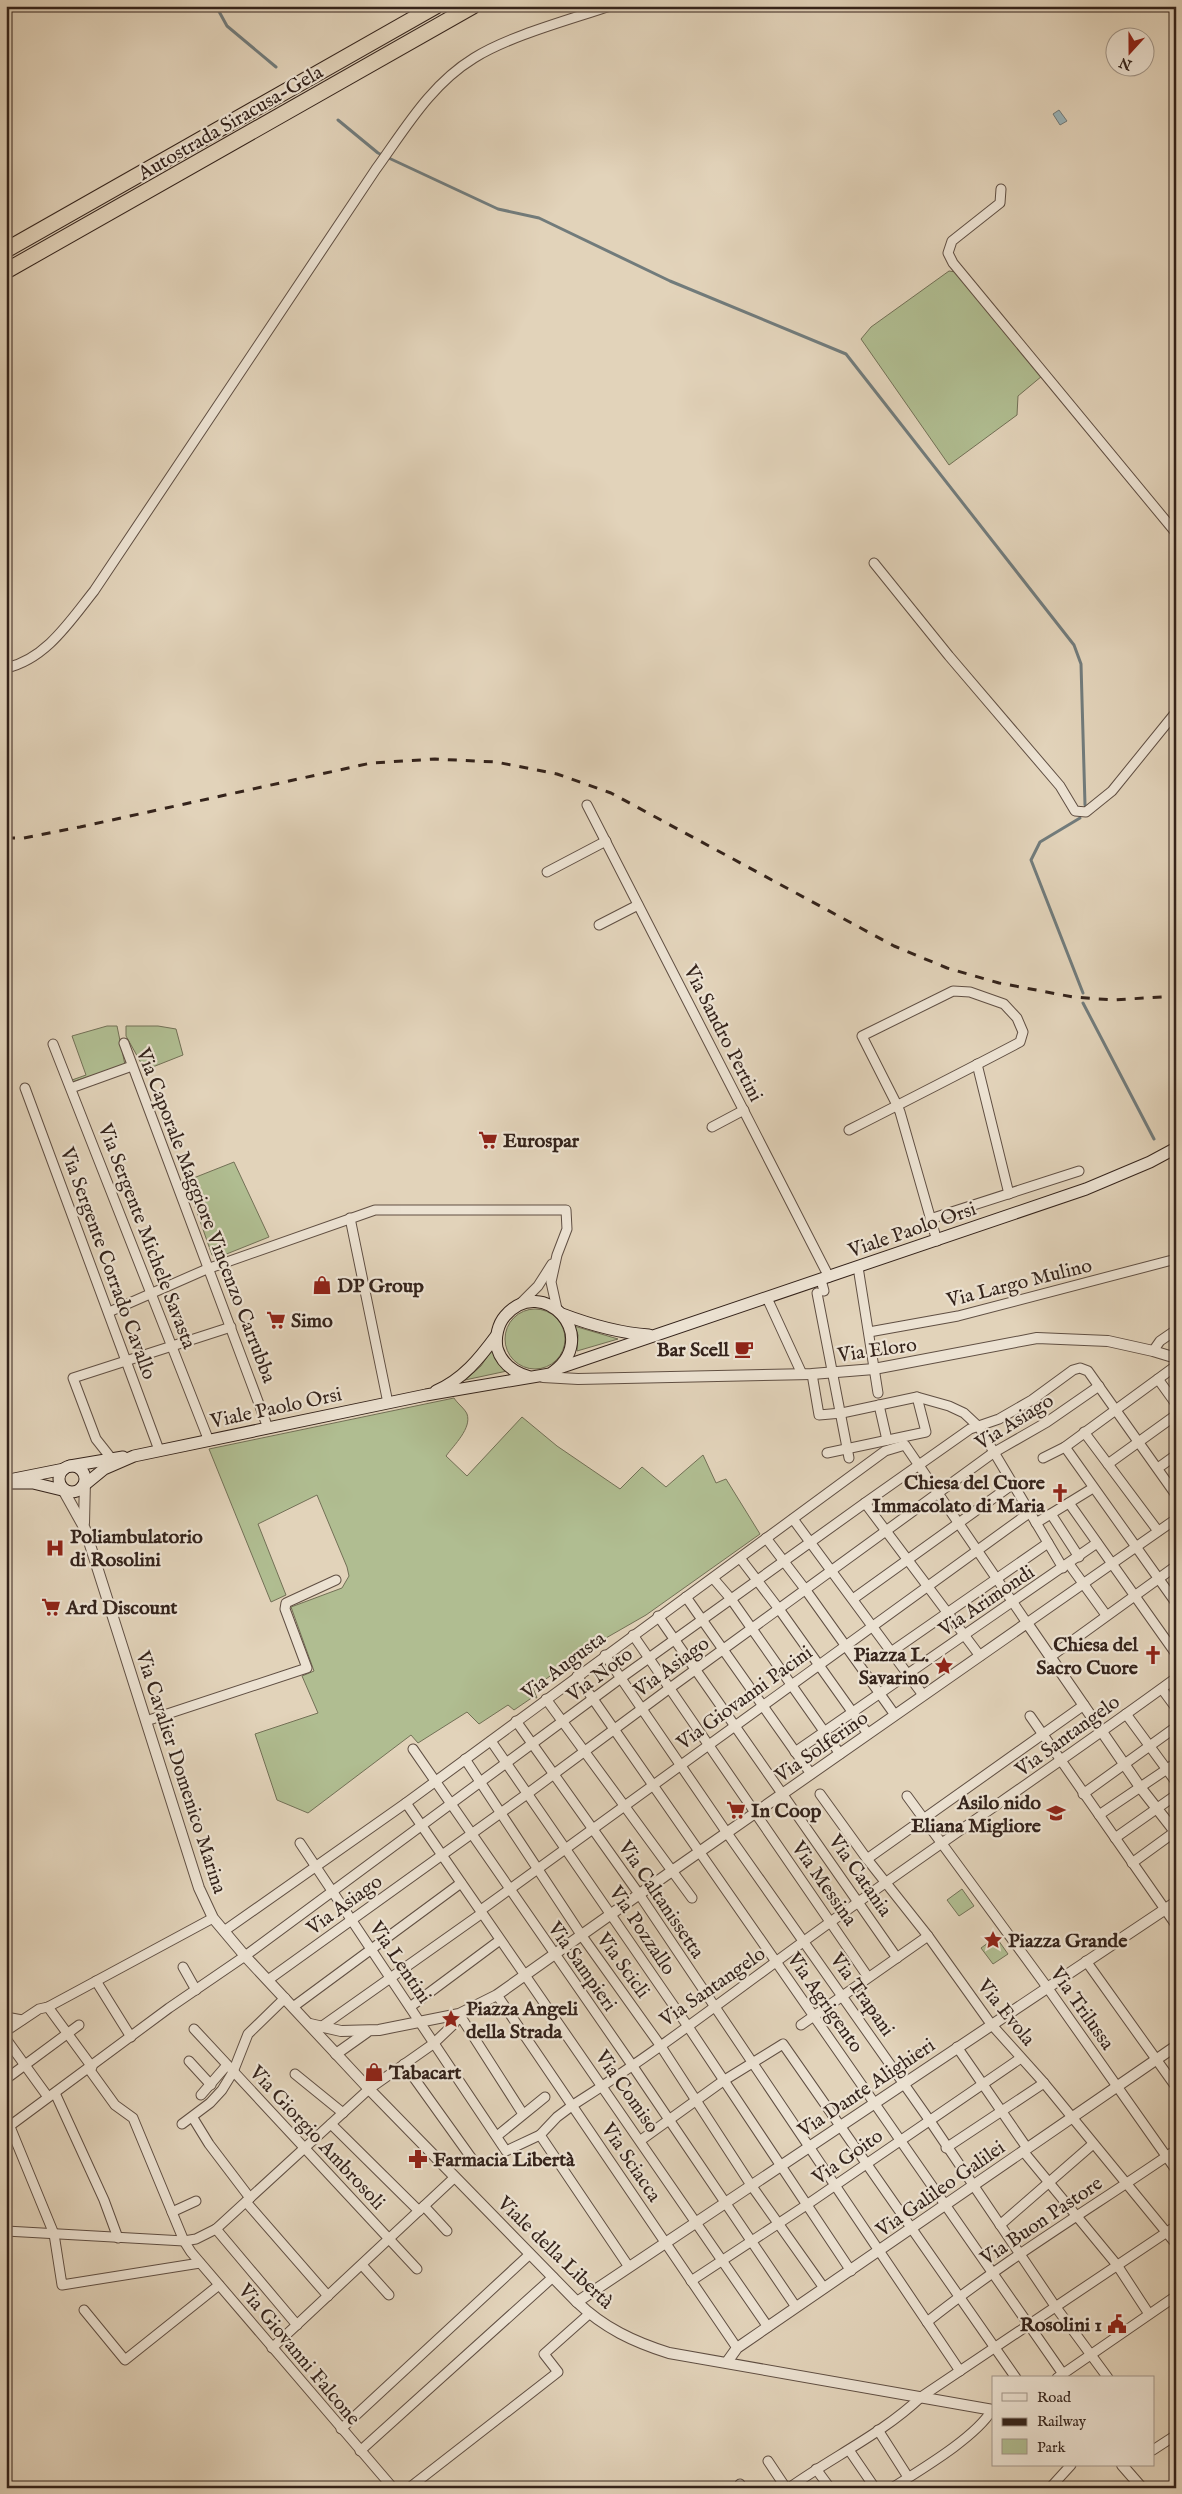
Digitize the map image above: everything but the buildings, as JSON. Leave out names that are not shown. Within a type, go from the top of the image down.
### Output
[{"type":"highway","name":"Autostrada Siracusa-Gela","points":[[6,250],[436,6]]},
{"type":"highway","name":"Autostrada Siracusa-Gela","points":[[6,271],[473,6]]},
{"type":"main road","name":"Viale Paolo Orsi","points":[[570,1360],[656,1335],[1086,1189],[1150,1162],[1176,1148]]},
{"type":"main road","points":[[426,1395],[458,1379],[474,1365],[496,1336],[504,1317],[520,1304],[539,1302],[589,1324],[626,1333],[656,1335]]},
{"type":"main road","points":[[426,1395],[535,1377],[559,1368],[570,1360],[572,1334],[560,1312]]},
{"type":"main road","points":[[496,1336],[497,1348],[502,1359],[519,1374],[535,1377]]},
{"type":"main road","name":"Viale Paolo Orsi","points":[[134,1456],[426,1395]]},
{"type":"main road","points":[[6,1482],[38,1472],[67,1468],[92,1461],[134,1456]]},
{"type":"main road","points":[[6,1482],[44,1486],[65,1492],[76,1492],[84,1483],[104,1469],[134,1456]]},
{"type":"main road","points":[[67,1468],[80,1470],[84,1483]]},
{"type":"main road","points":[[65,1492],[59,1476],[67,1468]]},
{"type":"street","points":[[6,668],[17,666],[41,652],[94,591],[384,157],[411,118],[436,88],[474,58],[498,45],[610,6]]},
{"type":"street","points":[[1001,188],[1000,203],[952,242],[948,253],[953,263],[1176,533]]},
{"type":"street","points":[[874,564],[949,656],[1060,786],[1075,811],[1086,812],[1112,791],[1176,712]]},
{"type":"street","name":"Via Sandro Pertini","points":[[587,805],[744,1110],[825,1278],[820,1292],[849,1453]]},
{"type":"street","points":[[547,872],[606,841]]},
{"type":"street","points":[[599,925],[638,905]]},
{"type":"street","points":[[849,1130],[897,1105],[1020,1042],[1023,1032],[1017,1018],[1004,1004],[970,992],[953,992],[862,1036],[897,1105],[937,1241]]},
{"type":"street","name":"Via Caporale Maggiore Vincenzo Carrubba","points":[[124,1043],[268,1428]]},
{"type":"street","name":"Via Sergente Michele Savasta","points":[[53,1044],[209,1440]]},
{"type":"street","points":[[977,1064],[1009,1194]]},
{"type":"street","points":[[71,1088],[132,1066]]},
{"type":"street","name":"Via Sergente Corrado Cavallo","points":[[25,1088],[160,1450]]},
{"type":"street","points":[[712,1127],[744,1110]]},
{"type":"street","points":[[930,1219],[1079,1171]]},
{"type":"street","points":[[109,1312],[208,1269],[375,1210],[566,1210],[567,1229],[557,1255],[551,1282],[560,1312]]},
{"type":"street","points":[[350,1218],[388,1403]]},
{"type":"street","points":[[520,1304],[538,1286],[557,1255]]},
{"type":"street","name":"Via Largo Mulino","points":[[868,1332],[958,1316],[1176,1259]]},
{"type":"street","points":[[858,1267],[878,1393]]},
{"type":"street","points":[[767,1298],[807,1374],[819,1415],[842,1413],[917,1397],[949,1406],[964,1413],[979,1427],[1048,1543],[1066,1566],[1084,1584],[1106,1615]]},
{"type":"street","points":[[111,1458],[96,1439],[73,1378],[231,1327]]},
{"type":"street","points":[[1153,1351],[1160,1341],[1176,1330]]},
{"type":"street","name":"Via Eloro","points":[[535,1377],[578,1379],[807,1374],[874,1370],[1037,1338],[1108,1341],[1153,1351],[1175,1363]]},
{"type":"street","points":[[570,1360],[578,1379]]},
{"type":"street","points":[[1044,1458],[1084,1432],[1158,1378],[1175,1363]]},
{"type":"street","name":"Via Noto","points":[[11,2125],[245,1956],[450,1804],[481,1784],[621,1678],[970,1429],[999,1419],[1032,1400],[1074,1370],[1080,1368],[1088,1371],[1099,1386]]},
{"type":"street","points":[[1158,1378],[1176,1404]]},
{"type":"street","points":[[1099,1386],[1176,1495]]},
{"type":"street","name":"Via Asiago","points":[[268,1980],[500,1814],[584,1750],[643,1709],[751,1628],[887,1532],[993,1453],[1048,1422],[1099,1386]]},
{"type":"street","points":[[827,1453],[849,1453],[887,1440],[926,1432],[917,1397]]},
{"type":"street","points":[[879,1405],[887,1440]]},
{"type":"street","points":[[1108,1464],[1176,1415]]},
{"type":"street","points":[[1084,1432],[1158,1531]]},
{"type":"street","points":[[92,1461],[95,1454],[96,1439]]},
{"type":"street","name":"Via Augusta","points":[[224,1931],[318,1867],[406,1803],[884,1451],[905,1446],[920,1465]]},
{"type":"street","points":[[1064,1446],[1176,1603]]},
{"type":"street","points":[[1158,1468],[1176,1455]]},
{"type":"street","points":[[920,1465],[1124,1764],[1175,1832],[1132,1863]]},
{"type":"street","points":[[84,1483],[85,1529]]},
{"type":"street","points":[[853,1598],[1013,1484]]},
{"type":"street","points":[[1036,1523],[1093,1488]]},
{"type":"street","points":[[65,1492],[85,1529]]},
{"type":"street","points":[[865,1503],[980,1656]]},
{"type":"street","points":[[1069,1503],[1134,1595],[1173,1643],[1176,1654]]},
{"type":"street","name":"Via Giovanni Pacini","points":[[321,2027],[1029,1513]]},
{"type":"street","points":[[1050,1514],[1079,1557]]},
{"type":"street","points":[[793,1519],[923,1695]]},
{"type":"street","name":"Via Solferino","points":[[309,2024],[367,2032],[459,2014],[498,1995],[755,1812],[1176,1519]]},
{"type":"street","name":"Via Cavalier Domenico Marina","points":[[85,1529],[199,1888],[213,1918],[245,1956],[309,2024]]},
{"type":"street","points":[[766,1538],[806,1589],[895,1715]]},
{"type":"street","points":[[891,1652],[1048,1543]]},
{"type":"street","name":"Via Arimondi","points":[[795,1752],[1014,1603],[1097,1543]]},
{"type":"street","points":[[740,1558],[779,1608],[868,1734]]},
{"type":"street","points":[[1050,1657],[1176,1566]]},
{"type":"street","points":[[713,1578],[731,1599],[840,1754]]},
{"type":"street","points":[[146,1721],[307,1668],[285,1609],[286,1603],[336,1580]]},
{"type":"street","points":[[686,1597],[811,1774]]},
{"type":"street","name":"Via Catania","points":[[658,1616],[897,1958]]},
{"type":"street","name":"Via Messina","points":[[633,1635],[868,1977]]},
{"type":"street","name":"Via Trapani","points":[[605,1655],[727,1833],[930,2121],[946,2148],[1055,2306],[1106,2376]]},
{"type":"street","name":"Via Agrigento","points":[[577,1676],[815,2015],[1028,2325],[1060,2376]]},
{"type":"street","name":"Via Santangelo","points":[[540,2135],[557,2117],[573,2105],[604,2086],[858,1902],[1062,1762],[1176,1678]]},
{"type":"street","points":[[1162,1689],[1176,1708]]},
{"type":"street","points":[[546,1699],[692,1898]]},
{"type":"street","points":[[867,1859],[1084,1705]]},
{"type":"street","points":[[1126,1714],[1176,1782]]},
{"type":"street","points":[[1030,1716],[1045,1733],[1083,1794],[1176,1925]]},
{"type":"street","name":"Via Caltanissetta","points":[[516,1722],[639,1894],[960,2371]]},
{"type":"street","points":[[1083,1794],[1176,1727]]},
{"type":"street","name":"Via Pozzallo","points":[[491,1741],[687,2025],[805,2206],[851,2272]]},
{"type":"street","name":"Via Sampieri","points":[[413,1749],[632,2065],[796,2308]]},
{"type":"street","name":"Via Scicli","points":[[465,1759],[582,1936],[660,2045],[695,2102],[751,2185],[824,2288]]},
{"type":"street","points":[[1099,1815],[1176,1763]]},
{"type":"street","name":"Via Evola","points":[[820,1794],[886,1884],[928,1936],[991,2024],[1044,2083],[1072,2119],[1128,2183],[1176,2244]]},
{"type":"street","points":[[1115,1838],[1176,1795]]},
{"type":"street","name":"Via Trilussa","points":[[907,1796],[1047,1987],[1176,2170]]},
{"type":"street","name":"Via Comiso","points":[[406,1803],[479,1913],[526,1975],[604,2086],[694,2222],[723,2260],[768,2327]]},
{"type":"street","name":"Via Lentini","points":[[300,1843],[318,1867],[410,2007],[432,2044],[506,2151],[540,2135]]},
{"type":"street","points":[[293,2007],[460,1883]]},
{"type":"street","name":"Via Dante Alighieri","points":[[577,2302],[694,2222],[810,2148],[874,2101],[1176,1902]]},
{"type":"street","points":[[6,2031],[39,2009],[48,2007],[96,1981],[171,1948],[213,1918]]},
{"type":"street","points":[[801,2025],[928,1936]]},
{"type":"street","points":[[410,2007],[496,1943]]},
{"type":"street","points":[[1086,1961],[1176,2087]]},
{"type":"street","points":[[183,1967],[196,1990]]},
{"type":"street","points":[[96,1981],[131,2037]]},
{"type":"street","name":"Via Sciacca","points":[[498,1995],[737,2348]]},
{"type":"street","points":[[182,2124],[193,2118],[222,2090],[234,2072],[248,2034],[285,1998]]},
{"type":"street","name":"Via Giovanni Falcone","points":[[48,2007],[68,2032],[115,2105],[133,2118],[184,2241],[200,2263],[393,2488]]},
{"type":"street","points":[[459,2014],[523,2114]]},
{"type":"street","name":"Via Solferino","points":[[184,2241],[196,2239],[216,2229],[369,2089],[432,2044],[454,2024],[459,2014]]},
{"type":"street","points":[[6,2017],[22,2020]]},
{"type":"street","name":"Viale della Libertà","points":[[309,2024],[369,2089],[577,2302],[590,2314],[617,2333],[644,2345],[669,2352],[992,2410]]},
{"type":"street","points":[[6,2079],[79,2025]]},
{"type":"street","name":"Via Giorgio Ambrosoli","points":[[194,2030],[417,2269]]},
{"type":"street","points":[[336,2054],[367,2032]]},
{"type":"street","points":[[6,2039],[52,2095],[104,2200],[118,2238]]},
{"type":"street","points":[[641,2140],[723,2082],[783,2044],[841,2124],[1015,2376]]},
{"type":"street","name":"Via Galileo Galilei","points":[[727,2362],[737,2348],[824,2288],[851,2272],[973,2185],[1176,2046]]},
{"type":"street","points":[[957,2047],[1025,2150],[1049,2183],[1117,2265],[1149,2314]]},
{"type":"street","name":"Via Goito","points":[[691,2281],[805,2206],[1021,2058]]},
{"type":"street","points":[[188,2060],[211,2085]]},
{"type":"street","points":[[404,2064],[474,2163]]},
{"type":"street","points":[[201,2095],[227,2065]]},
{"type":"street","points":[[295,2074],[342,2113]]},
{"type":"street","points":[[946,2148],[1044,2083]]},
{"type":"street","points":[[496,2136],[545,2097]]},
{"type":"street","points":[[6,2117],[11,2125],[54,2234],[62,2285],[200,2263]]},
{"type":"street","points":[[193,2118],[248,2200],[328,2296]]},
{"type":"street","points":[[331,2124],[421,2209],[447,2230]]},
{"type":"street","points":[[540,2135],[629,2266]]},
{"type":"street","points":[[1000,2226],[1093,2144]]},
{"type":"street","name":"Via Buon Pastore","points":[[927,2322],[960,2296],[1069,2219],[1077,2216],[1176,2150]]},
{"type":"street","points":[[272,2348],[455,2177]]},
{"type":"street","points":[[172,2212],[196,2201]]},
{"type":"street","points":[[768,2461],[788,2488],[878,2430],[921,2396],[1176,2226]]},
{"type":"street","points":[[216,2229],[297,2325]]},
{"type":"street","points":[[6,2231],[184,2241]]},
{"type":"street","points":[[341,2429],[530,2254]]},
{"type":"street","points":[[362,2264],[389,2295]]},
{"type":"street","points":[[360,2451],[553,2277]]},
{"type":"street","points":[[84,2310],[125,2360],[219,2285]]},
{"type":"street","points":[[1060,2376],[1176,2296]]},
{"type":"street","points":[[409,2488],[558,2372],[544,2354],[590,2314]]},
{"type":"street","points":[[892,2488],[985,2420],[992,2410]]},
{"type":"street","points":[[878,2430],[908,2477]]},
{"type":"street","points":[[1155,2446],[1176,2435]]},
{"type":"street","points":[[848,2450],[875,2488]]},
{"type":"street","points":[[1050,2488],[1070,2466]]},
{"type":"street","points":[[1126,2466],[1142,2488]]},
{"type":"street","points":[[816,2469],[830,2488]]},
{"type":"green space","points":[[949,271],[956,272],[1042,376],[1018,396],[1017,415],[949,465],[861,339],[871,327]]},
{"type":"green space","points":[[107,1026],[117,1026],[125,1065],[72,1082],[72,1080],[86,1075],[72,1036]]},
{"type":"green space","points":[[126,1026],[158,1026],[176,1029],[183,1055],[145,1070],[126,1036]]},
{"type":"green space","points":[[234,1162],[269,1237],[219,1257],[212,1255],[186,1181]]},
{"type":"green space","points":[[529,1309],[541,1309],[552,1314],[560,1322],[565,1333],[563,1351],[552,1364],[541,1369],[529,1369],[518,1364],[510,1356],[505,1345],[505,1333],[510,1322],[518,1314]]},
{"type":"green space","points":[[574,1326],[618,1339],[577,1351],[578,1335]]},
{"type":"green space","points":[[493,1348],[507,1371],[465,1380],[481,1366]]},
{"type":"green space","points":[[454,1398],[466,1412],[468,1419],[465,1431],[446,1456],[467,1476],[522,1417],[557,1446],[620,1489],[642,1467],[666,1487],[703,1455],[716,1483],[726,1479],[760,1534],[646,1615],[599,1642],[533,1688],[537,1698],[533,1697],[514,1710],[508,1705],[479,1724],[467,1712],[418,1743],[411,1735],[308,1813],[277,1800],[255,1734],[318,1713],[302,1676],[314,1671],[291,1607],[342,1588],[349,1576],[347,1567],[317,1495],[258,1524],[286,1595],[271,1602],[209,1449]]},
{"type":"green space","points":[[962,1889],[974,1906],[959,1916],[947,1900]]},
{"type":"green space","points":[[996,1937],[1008,1954],[993,1964],[981,1948]]},
{"type":"water","points":[[1059,110],[1067,121],[1060,125],[1053,114]]},
{"type":"waterway","points":[[216,6],[227,26],[276,67]]},
{"type":"waterway","points":[[338,120],[378,153],[498,209],[539,218],[670,281],[846,354],[1074,645],[1081,664],[1085,805]]},
{"type":"waterway","points":[[1080,818],[1040,842],[1031,860],[1083,993]]},
{"type":"waterway","points":[[1083,1003],[1154,1139]]},
{"type":"railway","points":[[6,838],[24,838],[80,827],[371,763],[435,759],[496,762],[557,774],[611,793],[894,946],[947,968],[999,983],[1073,997],[1113,1000],[1176,996]]},
{"type":"place","name":"Eurospar","points":[[488,1140]]},
{"type":"place","name":"DP Group","points":[[322,1285]]},
{"type":"place","name":"Simo","points":[[276,1320]]},
{"type":"place","name":"Bar Scell","points":[[744,1349]]},
{"type":"place","name":"Chiesa del Cuore Immacolato di Maria","points":[[1060,1493]]},
{"type":"place","name":"Poliambulatorio di Rosolini","points":[[55,1548]]},
{"type":"place","name":"Ard Discount","points":[[51,1607]]},
{"type":"place","name":"Chiesa del Sacro Cuore","points":[[1153,1655]]},
{"type":"place","name":"Piazza L. Savarino","points":[[944,1666]]},
{"type":"place","name":"In Coop","points":[[736,1810]]},
{"type":"place","name":"Asilo nido Eliana Migliore","points":[[1056,1813]]},
{"type":"place","name":"Piazza Grande","points":[[993,1940]]},
{"type":"place","name":"Piazza Angeli della Strada","points":[[451,2019]]},
{"type":"place","name":"Tabacart","points":[[374,2072]]},
{"type":"place","name":"Farmacia Libertà","points":[[418,2159]]},
{"type":"place","name":"Rosolini 1","points":[[1117,2324]]}]
